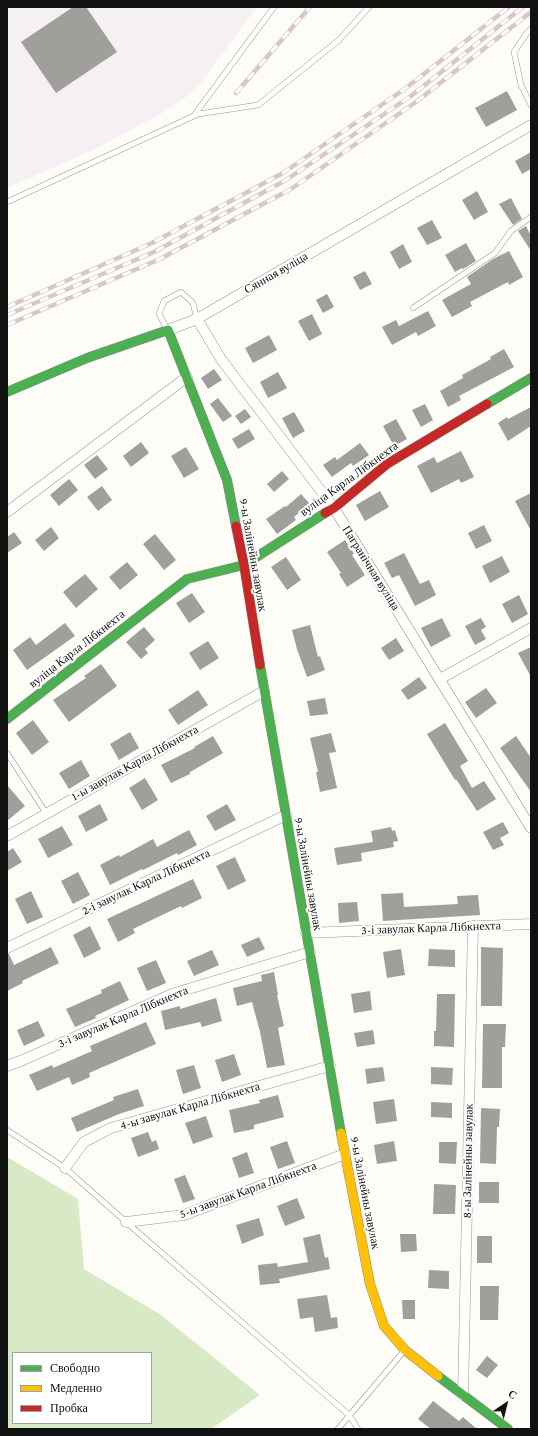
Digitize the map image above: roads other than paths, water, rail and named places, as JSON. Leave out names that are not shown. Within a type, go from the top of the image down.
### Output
[{"type":"street","name":"Сянная вуліца","points":[[7,392],[87,358],[197,319],[531,125]]},
{"type":"street","name":"Пагранічная вуліца","points":[[197,319],[221,359],[334,508],[531,828]]},
{"type":"street","name":"9-ы Залінейны завулак","points":[[168,330],[227,480],[244,565],[264,691],[306,933],[345,1154],[370,1284],[384,1326],[405,1350],[508,1429]]},
{"type":"street","points":[[7,512],[187,377]]},
{"type":"street","name":"вуліца Карла Лібкнехта","points":[[7,719],[187,579],[244,565],[334,508],[387,464],[531,378]]},
{"type":"street","points":[[440,679],[531,628]]},
{"type":"street","name":"1-ы завулак Карла Лібкнехта","points":[[7,836],[264,691]]},
{"type":"street","name":"2-і завулак Карла Лібкнехта","points":[[7,948],[286,815]]},
{"type":"street","name":"3-і завулак Карла Лібкнехта","points":[[306,933],[531,924]]},
{"type":"street","name":"8-ы Залінейны завулак","points":[[463,1395],[473,926]]},
{"type":"street","name":"3-і завулак Карла Лібкнехта","points":[[7,1066],[172,994],[310,952]]},
{"type":"street","name":"4-ы завулак Карла Лібкнехта","points":[[65,1168],[84,1142],[110,1128],[330,1066]]},
{"type":"street","name":"5-ы завулак Карла Лібкнехта","points":[[126,1222],[184,1215],[345,1154]]},
{"type":"lane","points":[[194,115],[274,7]]},
{"type":"lane","points":[[7,202],[194,115],[258,105],[339,40],[369,7]]},
{"type":"lane","points":[[531,29],[526,33],[514,52],[522,85],[531,105]]},
{"type":"lane","points":[[413,308],[495,252],[511,231],[531,217]]},
{"type":"lane","points":[[168,330],[158,314],[164,301],[180,292],[193,303],[197,319]]},
{"type":"lane","points":[[7,753],[46,813]]},
{"type":"lane","points":[[7,1130],[65,1168],[349,1415],[358,1429]]},
{"type":"lane","points":[[338,1429],[405,1350]]},
{"type":"railway","points":[[236,93],[310,7]]},
{"type":"railway","points":[[7,307],[152,243],[283,173],[406,88],[509,7]]},
{"type":"railway","points":[[7,315],[154,252],[286,180],[411,96],[523,7]]},
{"type":"railway","points":[[7,325],[160,259],[291,189],[416,102],[531,12]]}]
